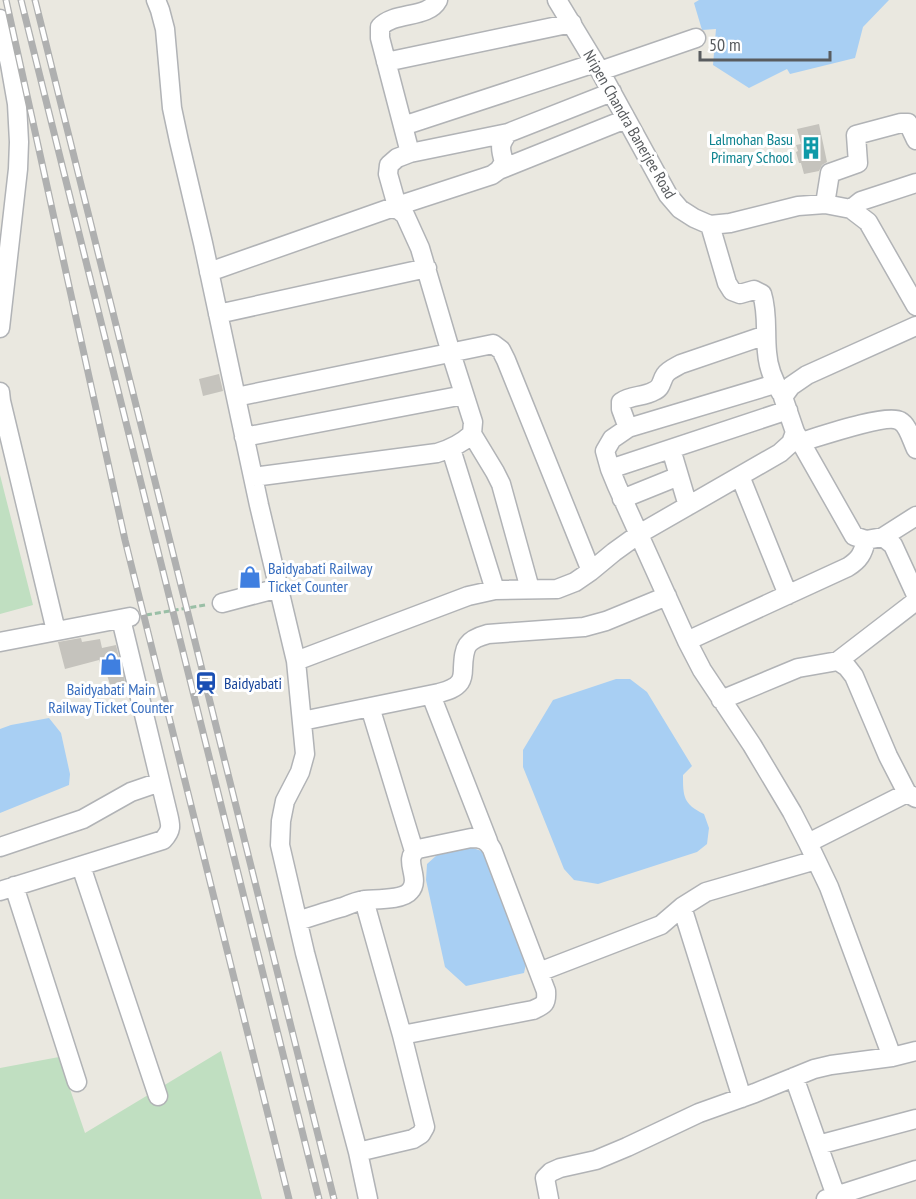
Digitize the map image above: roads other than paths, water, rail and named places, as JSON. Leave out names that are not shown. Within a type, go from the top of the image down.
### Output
[{"type":"street","points":[[156,0],[165,29],[172,108],[296,661],[305,754],[300,772],[285,801],[280,845],[368,1199]]},
{"type":"street","points":[[410,153],[380,38],[380,27],[393,18],[435,6],[438,0]]},
{"type":"street","name":"Nripen Chandra Banerjee Road","points":[[557,0],[598,67],[668,195],[680,209],[710,225]]},
{"type":"street","points":[[0,20],[15,94],[19,142],[0,328]]},
{"type":"street","points":[[386,63],[572,23]]},
{"type":"street","points":[[403,126],[696,38]]},
{"type":"street","points":[[530,589],[501,484],[472,434],[473,422],[450,353],[420,248],[405,215],[394,207],[388,174],[389,165],[397,158],[410,153],[508,133],[612,92]]},
{"type":"street","points":[[208,272],[492,175],[626,119]]},
{"type":"street","points":[[825,204],[830,173],[858,163],[856,135],[908,123],[916,140]]},
{"type":"street","points":[[499,171],[504,162],[500,149],[508,133]]},
{"type":"street","points":[[851,209],[861,201],[916,183]]},
{"type":"street","points":[[916,306],[909,279],[867,222],[851,209],[825,204],[798,206],[730,223],[710,225],[727,283],[732,291],[740,294],[754,290],[762,294],[765,304],[767,353],[770,367],[798,437],[854,536],[893,545],[916,595]]},
{"type":"street","points":[[218,314],[427,268]]},
{"type":"street","points":[[610,469],[670,449],[782,397],[791,386],[807,375],[916,326]]},
{"type":"street","points":[[628,428],[621,409],[621,402],[627,398],[654,392],[659,388],[668,371],[681,364],[766,335]]},
{"type":"street","points":[[236,397],[492,344],[501,350],[591,571]]},
{"type":"street","points":[[0,392],[56,632]]},
{"type":"street","points":[[244,437],[464,395]]},
{"type":"street","points":[[782,397],[628,428],[612,438],[605,451],[622,499],[687,641],[702,670],[752,745],[792,812],[829,887],[892,1057]]},
{"type":"street","points":[[296,661],[468,596],[495,590],[557,589],[575,582],[639,534],[780,453],[798,437],[893,419],[905,425],[916,449]]},
{"type":"street","points":[[253,477],[437,453],[463,443],[472,434]]},
{"type":"street","points":[[450,449],[495,590]]},
{"type":"street","points":[[670,449],[688,506]]},
{"type":"street","points":[[622,499],[679,476]]},
{"type":"street","points":[[740,476],[788,595]]},
{"type":"street","points":[[687,641],[848,567],[857,561],[874,539],[916,516]]},
{"type":"street","points":[[222,603],[279,588]]},
{"type":"street","points":[[302,721],[451,689],[460,682],[464,653],[469,643],[478,636],[584,627],[606,621],[667,596]]},
{"type":"street","points":[[721,700],[798,668],[838,661],[916,600]]},
{"type":"street","points":[[0,642],[125,618],[171,827],[163,840],[7,889],[77,1082]]},
{"type":"street","points":[[808,843],[912,796],[888,756],[854,676],[848,667],[838,661]]},
{"type":"street","points":[[402,1035],[533,1010],[543,1006],[547,999],[546,991],[492,849],[430,695]]},
{"type":"street","points":[[298,921],[364,900],[404,896],[413,886],[414,876],[410,861],[414,851],[370,707]]},
{"type":"street","points":[[0,846],[83,819],[130,792],[160,782]]},
{"type":"street","points":[[414,851],[471,838],[480,838],[488,842]]},
{"type":"street","points":[[539,972],[661,925],[682,907],[706,892],[816,860]]},
{"type":"street","points":[[81,866],[158,1096]]},
{"type":"street","points":[[358,1152],[413,1139],[425,1128],[402,1035],[364,900]]},
{"type":"street","points":[[682,907],[742,1098]]},
{"type":"street","points":[[549,1199],[545,1178],[560,1167],[596,1160],[699,1113],[814,1069],[916,1051]]},
{"type":"street","points":[[794,1077],[818,1145],[831,1197],[916,1170]]},
{"type":"street","points":[[818,1145],[916,1119]]},
{"type":"water","points":[[699,0],[889,0],[863,27],[855,58],[790,74],[787,69],[749,88],[713,65],[716,29],[702,30],[694,3]]},
{"type":"water","points":[[616,679],[630,679],[647,692],[692,766],[683,775],[684,794],[692,807],[704,814],[709,828],[707,844],[697,852],[598,884],[574,880],[564,869],[523,767],[523,750],[553,700]]},
{"type":"water","points":[[49,718],[61,733],[70,774],[69,785],[0,813],[0,729]]},
{"type":"water","points":[[447,846],[473,848],[490,854],[528,955],[524,973],[466,986],[445,967],[426,880],[427,864]]},
{"type":"railway","points":[[6,0],[125,540],[289,1199]]},
{"type":"railway","points":[[21,0],[319,1199]]},
{"type":"railway","points":[[35,0],[334,1199]]},
{"type":"place","name":"Lalmohan Basu Primary School","points":[[811,148]]},
{"type":"place","name":"Baidyabati Railway Ticket Counter","points":[[250,577]]},
{"type":"place","name":"Baidyabati Main Railway Ticket Counter","points":[[111,664]]},
{"type":"place","name":"Baidyabati","points":[[206,683]]}]
